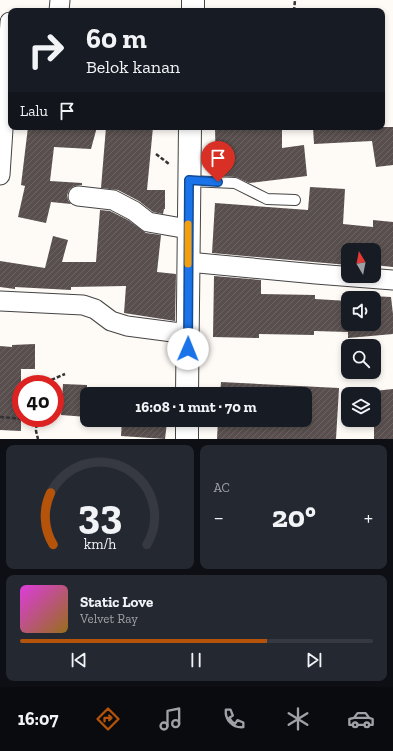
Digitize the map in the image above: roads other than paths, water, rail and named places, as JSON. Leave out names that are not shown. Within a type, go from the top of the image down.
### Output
[{"type":"street","points":[[0,175],[7,22]]},
{"type":"street","points":[[187,387],[190,130]]},
{"type":"street","points":[[78,196],[113,200],[134,211],[148,222],[188,229]]},
{"type":"street","points":[[188,262],[393,280]]},
{"type":"street","points":[[0,301],[83,305],[95,309],[111,321],[127,326],[188,334]]},
{"type":"street","points":[[187,427],[187,439]]},
{"type":"lane","points":[[189,180],[235,183],[267,199],[295,200]]}]
